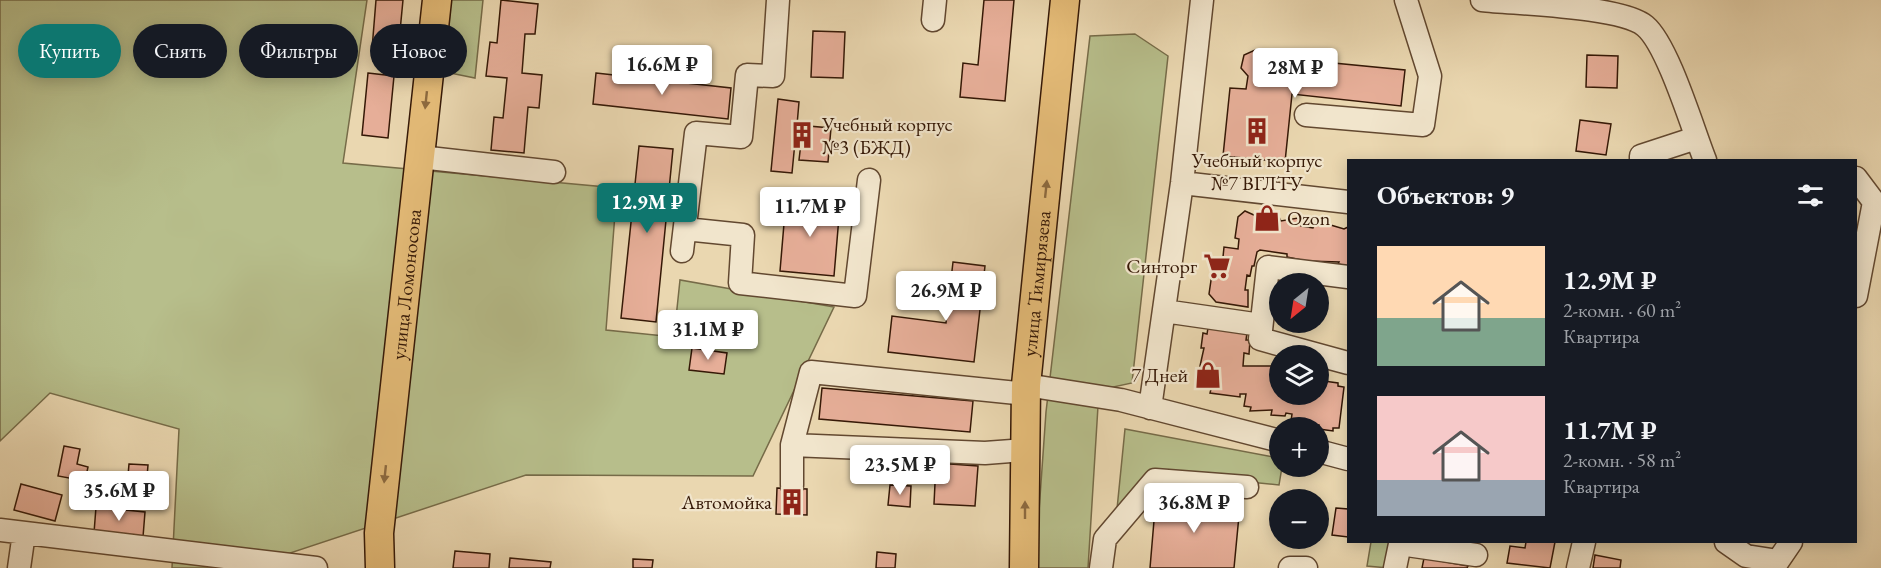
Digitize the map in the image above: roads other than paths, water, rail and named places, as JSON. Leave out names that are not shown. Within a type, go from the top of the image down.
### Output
[{"type":"main road","name":"улица Ломоносова","points":[[380,568],[379,533],[437,0]]},
{"type":"main road","name":"улица Тимирязева","points":[[1024,568],[1026,390],[1065,0]]},
{"type":"street","points":[[682,251],[696,133],[741,137],[747,75],[772,76],[778,0]]},
{"type":"street","points":[[1150,408],[1182,183],[1202,0]]},
{"type":"street","points":[[1306,115],[1423,125],[1430,76],[1406,0]]},
{"type":"street","points":[[1482,0],[1614,14],[1645,26],[1663,53],[1705,159]]},
{"type":"street","points":[[1641,159],[1641,156],[1696,138]]},
{"type":"street","points":[[420,158],[554,172]]},
{"type":"street","points":[[1857,179],[1874,202],[1857,291]]},
{"type":"street","points":[[685,229],[743,235],[740,283],[855,297],[869,180]]},
{"type":"street","points":[[1182,183],[1347,202]]},
{"type":"street","points":[[1347,278],[1268,267],[1260,339],[1347,363]]},
{"type":"street","points":[[1164,311],[1261,325]]},
{"type":"street","points":[[792,485],[792,445],[811,372],[1121,400],[1269,438]]},
{"type":"street","points":[[792,445],[985,453],[1026,450]]},
{"type":"street","points":[[1329,454],[1347,459]]},
{"type":"street","points":[[1101,568],[1105,539],[1155,480],[1247,487]]},
{"type":"street","points":[[0,530],[315,568]]},
{"type":"street","points":[[19,568],[24,533]]},
{"type":"street","points":[[1395,568],[1400,543],[1476,555]]},
{"type":"street","points":[[1578,568],[1584,543]]},
{"type":"street","points":[[1727,543],[1746,556],[1778,561],[1790,543]]},
{"type":"street","points":[[1290,568],[1306,568]]},
{"type":"place","name":"Учебный корпус №7 ВГЛТУ","points":[[1257,131]]},
{"type":"place","name":"Учебный корпус №3 (БЖД)","points":[[802,135]]},
{"type":"place","name":"Ozon","points":[[1267,218]]},
{"type":"place","name":"Синторг","points":[[1217,266]]},
{"type":"place","name":"7 Дней","points":[[1208,375]]},
{"type":"place","name":"Автомойка","points":[[792,502]]}]
